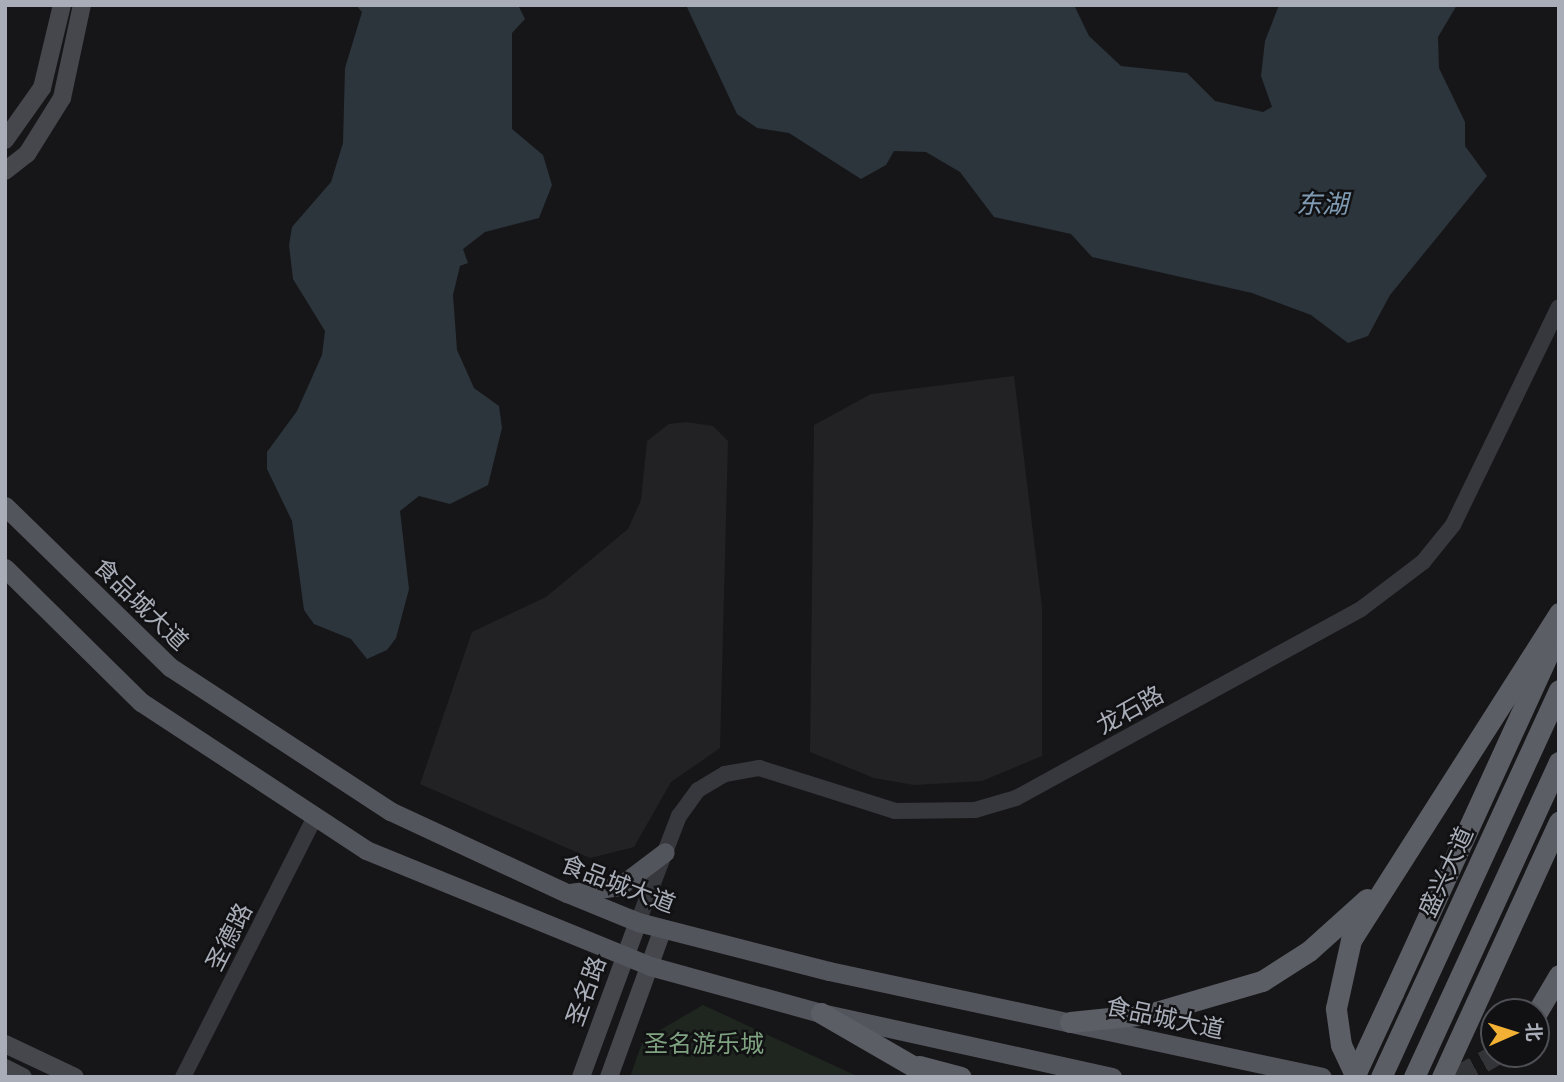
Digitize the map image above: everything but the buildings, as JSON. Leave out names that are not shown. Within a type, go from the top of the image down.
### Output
[{"type":"highway","points":[[1355,1077],[1341,1045],[1339,974],[1382,886],[1559,613]]},
{"type":"highway","points":[[1355,1077],[1559,632]]},
{"type":"highway","name":"盛兴大道","points":[[1381,1077],[1559,690]]},
{"type":"highway","points":[[1414,1077],[1559,762]]},
{"type":"highway","points":[[1442,1077],[1559,822]]},
{"type":"highway","points":[[1070,1022],[1149,1014],[1262,981],[1309,951],[1382,886]]},
{"type":"highway","points":[[1545,998],[1559,975]]},
{"type":"highway","points":[[821,1013],[932,1077]]},
{"type":"highway","points":[[904,1061],[961,1077]]},
{"type":"main road","points":[[5,140],[42,88],[62,5]]},
{"type":"main road","points":[[5,171],[27,155],[62,98],[82,5]]},
{"type":"main road","name":"食品城大道","points":[[5,506],[170,667],[390,811],[567,893],[638,922],[663,929],[1322,1077]]},
{"type":"main road","points":[[5,568],[141,702],[366,850],[624,958],[650,966],[821,1013],[1112,1077]]},
{"type":"main road","points":[[567,893],[620,886],[665,852]]},
{"type":"main road","name":"圣名路","points":[[581,1077],[638,922]]},
{"type":"main road","points":[[610,1077],[663,929]]},
{"type":"main road","points":[[5,1044],[75,1077]]},
{"type":"main road","points":[[5,1069],[23,1077]]},
{"type":"street","name":"龙石路","points":[[638,922],[665,852],[698,790],[725,774],[759,768],[895,811],[962,811],[1016,799],[1361,609],[1423,562],[1453,525],[1559,307]]},
{"type":"street","name":"圣德路","points":[[183,1077],[316,817]]},
{"type":"shaded area","points":[[1014,376],[1042,607],[1042,756],[982,781],[914,785],[874,778],[810,752],[814,425],[871,394]]},
{"type":"shaded area","points":[[686,422],[713,426],[728,441],[720,748],[671,782],[634,847],[590,858],[420,784],[472,632],[546,597],[628,529],[641,500],[647,441],[669,424]]},
{"type":"green space","name":"圣名游乐城","points":[[703,1005],[859,1077],[630,1077],[643,1040]]},
{"type":"water","points":[[356,5],[518,5],[525,19],[512,33],[512,129],[543,155],[552,185],[539,218],[485,232],[463,249],[468,263],[460,266],[453,295],[457,350],[474,388],[499,406],[502,428],[488,485],[450,504],[419,496],[400,511],[409,589],[396,638],[387,650],[367,659],[351,639],[314,624],[304,610],[292,521],[267,469],[267,452],[297,411],[322,355],[325,331],[293,279],[289,245],[292,227],[331,182],[343,143],[345,68],[362,12]]},
{"type":"water","name":"东湖","points":[[686,5],[1074,5],[1089,36],[1121,66],[1187,73],[1215,101],[1263,112],[1272,107],[1261,76],[1265,41],[1279,5],[1457,5],[1438,37],[1439,68],[1465,122],[1465,146],[1487,176],[1390,295],[1368,336],[1348,343],[1311,315],[1252,293],[1092,257],[1071,234],[994,217],[960,172],[926,152],[894,151],[886,165],[861,179],[789,133],[757,128],[737,114]]},
{"type":"tunnel","points":[[1456,1077],[1480,1064]]}]
